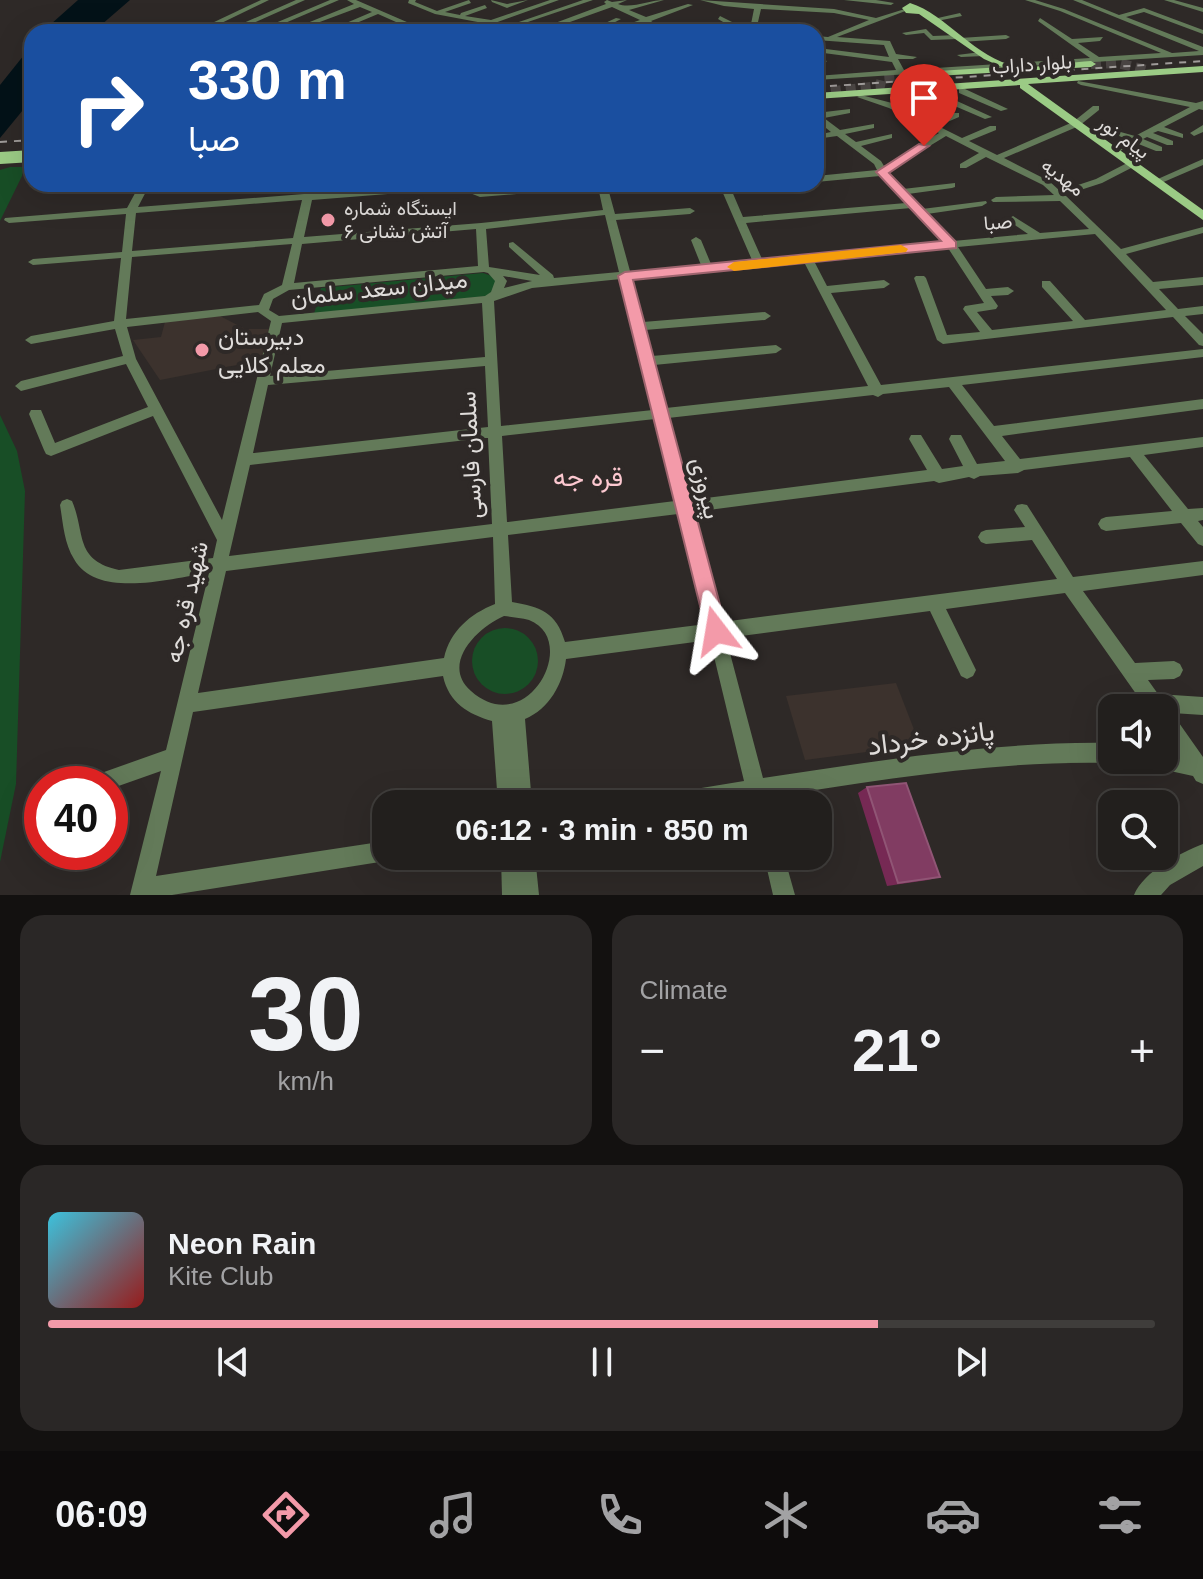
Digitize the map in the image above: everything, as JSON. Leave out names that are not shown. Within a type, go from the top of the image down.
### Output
[{"type":"main road","points":[[920,13],[959,46],[1005,66],[1019,68],[1094,62]]},
{"type":"main road","points":[[904,74],[984,59],[1019,68]]},
{"type":"main road","points":[[1147,70],[1203,71]]},
{"type":"main road","name":"بلوار داراب","points":[[824,98],[1081,83],[1123,84],[1203,71]]},
{"type":"main road","name":"بلوار داراب","points":[[824,97],[1203,71]]},
{"type":"main road","name":"پیام نور","points":[[1024,86],[1203,216]]},
{"type":"main road","points":[[0,155],[24,154]]},
{"type":"street","points":[[214,24],[266,0]]},
{"type":"street","points":[[278,24],[336,0]]},
{"type":"street","points":[[350,0],[404,24]]},
{"type":"street","points":[[413,0],[410,2],[437,13],[492,22]]},
{"type":"street","points":[[424,8],[447,0]]},
{"type":"street","points":[[494,1],[507,6],[525,0]]},
{"type":"street","points":[[486,24],[556,0]]},
{"type":"street","points":[[517,24],[590,0]]},
{"type":"street","points":[[602,0],[651,24]]},
{"type":"street","points":[[557,24],[624,0]]},
{"type":"street","points":[[623,9],[661,0]]},
{"type":"street","points":[[703,0],[772,9],[836,6],[876,20]]},
{"type":"street","points":[[847,0],[891,3]]},
{"type":"street","points":[[882,0],[920,13]]},
{"type":"street","points":[[1028,0],[1055,7],[1172,55]]},
{"type":"street","points":[[1171,0],[1202,14]]},
{"type":"street","points":[[245,24],[298,1]]},
{"type":"street","points":[[860,11],[861,1]]},
{"type":"street","points":[[1055,7],[1079,1],[1203,52]]},
{"type":"street","points":[[422,24],[437,13],[469,2]]},
{"type":"street","points":[[309,24],[360,4]]},
{"type":"street","points":[[631,24],[690,5]]},
{"type":"street","points":[[835,35],[836,6]]},
{"type":"street","points":[[458,16],[485,7]]},
{"type":"street","points":[[737,15],[752,7],[772,9]]},
{"type":"street","points":[[1118,17],[1144,10],[1203,32]]},
{"type":"street","points":[[349,24],[378,12]]},
{"type":"street","points":[[477,19],[499,12]]},
{"type":"street","points":[[608,24],[632,13]]},
{"type":"street","points":[[824,38],[893,14],[920,13],[962,19]]},
{"type":"street","points":[[1083,18],[1110,13]]},
{"type":"street","points":[[1150,30],[1202,14]]},
{"type":"street","points":[[800,24],[801,16]]},
{"type":"street","points":[[720,18],[732,24]]},
{"type":"street","points":[[1040,20],[1094,62]]},
{"type":"street","points":[[861,25],[872,29]]},
{"type":"street","points":[[1049,26],[1068,25]]},
{"type":"street","points":[[906,33],[926,31],[931,38],[959,46],[1006,37]]},
{"type":"street","points":[[991,38],[1001,46]]},
{"type":"street","points":[[1070,41],[1100,39]]},
{"type":"street","points":[[824,40],[887,43],[904,74]]},
{"type":"street","points":[[1188,44],[1203,40]]},
{"type":"street","points":[[824,41],[893,58],[913,57]]},
{"type":"street","points":[[1005,66],[1203,52]]},
{"type":"street","points":[[854,65],[860,75]]},
{"type":"street","points":[[824,77],[904,74]]},
{"type":"street","points":[[1123,84],[1152,95],[1201,105]]},
{"type":"street","points":[[1123,84],[1165,97]]},
{"type":"street","points":[[962,91],[1004,109]]},
{"type":"street","points":[[932,93],[988,117]]},
{"type":"street","points":[[905,113],[896,104],[897,100],[916,94]]},
{"type":"street","points":[[1149,106],[1152,95]]},
{"type":"street","name":"مهدیه","points":[[861,97],[905,113],[1034,175],[1098,231],[1203,342]]},
{"type":"street","points":[[1114,151],[1201,105]]},
{"type":"street","points":[[997,158],[1076,124],[1096,108]]},
{"type":"street","points":[[824,123],[847,111]]},
{"type":"street","points":[[930,126],[956,115]]},
{"type":"street","points":[[824,123],[859,120]]},
{"type":"street","points":[[824,123],[871,126]]},
{"type":"street","points":[[824,123],[872,157],[882,172],[951,245],[992,306],[969,309],[990,336]]},
{"type":"street","points":[[1132,125],[1180,136]]},
{"type":"street","points":[[962,141],[993,128]]},
{"type":"street","points":[[1152,131],[1170,143]]},
{"type":"street","points":[[824,178],[882,172],[945,133]]},
{"type":"street","points":[[1120,133],[1159,149]]},
{"type":"street","points":[[855,145],[889,136]]},
{"type":"street","points":[[963,166],[986,153]]},
{"type":"street","points":[[1156,182],[1203,162]]},
{"type":"street","points":[[996,200],[1061,196],[1132,164]]},
{"type":"street","points":[[901,192],[952,185]]},
{"type":"street","points":[[141,192],[131,210],[120,324],[130,359],[225,540]]},
{"type":"street","points":[[287,287],[309,192]]},
{"type":"street","points":[[9,220],[373,192]]},
{"type":"street","name":"پیروزی","points":[[604,192],[756,790]]},
{"type":"street","points":[[727,192],[758,262]]},
{"type":"street","points":[[740,220],[982,203]]},
{"type":"street","points":[[33,262],[610,214],[690,211]]},
{"type":"street","points":[[1013,219],[1039,237]]},
{"type":"street","points":[[481,226],[488,270]]},
{"type":"street","points":[[1117,253],[1203,230]]},
{"type":"street","name":"صبا","points":[[488,270],[530,278],[624,274],[1098,231]]},
{"type":"street","points":[[696,240],[706,264]]},
{"type":"street","points":[[513,245],[549,277]]},
{"type":"street","points":[[807,258],[878,392]]},
{"type":"street","name":"صبا","points":[[492,296],[532,284],[706,264],[758,262]]},
{"type":"street","name":"میدان سعد سلمان","points":[[488,270],[501,281],[492,296],[277,320],[268,317],[263,308],[268,297],[287,287],[488,270]]},
{"type":"street","points":[[920,278],[943,340],[1203,310]]},
{"type":"street","points":[[1149,286],[1203,281]]},
{"type":"street","points":[[824,290],[884,284]]},
{"type":"street","points":[[1046,284],[1082,324]]},
{"type":"street","points":[[983,293],[1008,291]]},
{"type":"street","name":"سلمان فارسی","points":[[492,296],[491,361],[504,608]]},
{"type":"street","points":[[31,340],[120,324],[263,308]]},
{"type":"street","points":[[638,327],[765,316]]},
{"type":"street","name":"شهید قره جه","points":[[142,892],[277,320]]},
{"type":"street","points":[[647,361],[776,349]]},
{"type":"street","points":[[244,460],[878,392],[1203,353]]},
{"type":"street","points":[[21,386],[130,359]]},
{"type":"street","points":[[263,381],[491,361]]},
{"type":"street","points":[[953,383],[1018,467]]},
{"type":"street","points":[[992,432],[1203,404]]},
{"type":"street","points":[[36,414],[51,450],[157,409]]},
{"type":"street","points":[[916,439],[939,477]]},
{"type":"street","points":[[956,439],[974,473]]},
{"type":"street","points":[[67,505],[78,556],[92,571],[102,575],[140,576],[1203,442]]},
{"type":"street","points":[[1134,452],[1203,539]]},
{"type":"street","points":[[1022,510],[1069,585],[1147,694]]},
{"type":"street","points":[[1106,524],[1203,514]]},
{"type":"street","points":[[986,537],[1037,533]]},
{"type":"street","points":[[560,651],[1203,568]]},
{"type":"street","points":[[935,603],[967,670]]},
{"type":"street","points":[[504,608],[517,608],[541,618],[557,638],[560,651],[555,679],[548,691],[537,702],[508,713],[480,710],[468,702],[459,692],[451,666],[459,639],[467,627],[478,618],[504,608]]},
{"type":"street","points":[[186,704],[451,666]]},
{"type":"street","points":[[1131,672],[1174,670]]},
{"type":"street","points":[[1178,708],[1203,706]]},
{"type":"street","points":[[508,713],[508,790]]},
{"type":"street","points":[[508,713],[520,790]]},
{"type":"street","points":[[1178,737],[1202,770]]},
{"type":"street","name":"پانزده خرداد","points":[[799,790],[1064,751],[1098,752]]},
{"type":"street","points":[[128,773],[174,757]]},
{"type":"street","points":[[1178,764],[1202,770]]},
{"type":"street","points":[[142,892],[372,853]]},
{"type":"street","points":[[1145,895],[1163,878],[1203,854]]},
{"type":"street","points":[[512,870],[513,895]]},
{"type":"street","points":[[526,870],[528,895]]},
{"type":"street","points":[[778,870],[784,895]]},
{"type":"shaded area","points":[[78,0],[130,0],[102,24],[51,24]]},
{"type":"shaded area","points":[[24,55],[24,109],[0,138],[0,85]]},
{"type":"shaded area","name":"دبیرستان معلم کلایی","points":[[220,316],[245,329],[269,329],[262,360],[160,380],[133,340],[161,337],[165,322]]},
{"type":"shaded area","points":[[896,683],[920,745],[805,760],[786,696]]},
{"type":"green space","points":[[24,167],[0,221],[0,170]]},
{"type":"green space","points":[[483,273],[495,277],[498,286],[487,296],[314,314],[321,288]]},
{"type":"green space","points":[[0,415],[17,451],[25,491],[16,784],[0,862]]},
{"type":"green space","points":[[505,628],[518,631],[528,638],[535,648],[538,661],[535,674],[528,684],[518,691],[505,694],[492,691],[482,684],[475,674],[472,661],[475,648],[482,638],[492,631]]},
{"type":"building","points":[[906,783],[940,877],[898,883],[867,787]]},
{"type":"tunnel","points":[[1091,64],[1117,63],[1147,70]]},
{"type":"tunnel","points":[[824,92],[880,86],[882,78],[906,76]]},
{"type":"railway","points":[[824,86],[1203,61]]},
{"type":"railway","points":[[0,142],[24,140]]},
{"type":"slow traffic","points":[[734,267],[901,249]]},
{"type":"place","name":"ایستگاه شماره ۶ آتش نشانی","points":[[328,220]]},
{"type":"place","name":"دبیرستان معلم کلایی","points":[[202,350]]},
{"type":"district","name":"قره جه","points":[[588,477]]},
{"type":"route","points":[[716,631],[625,276],[951,245],[882,172],[924,146]]}]
